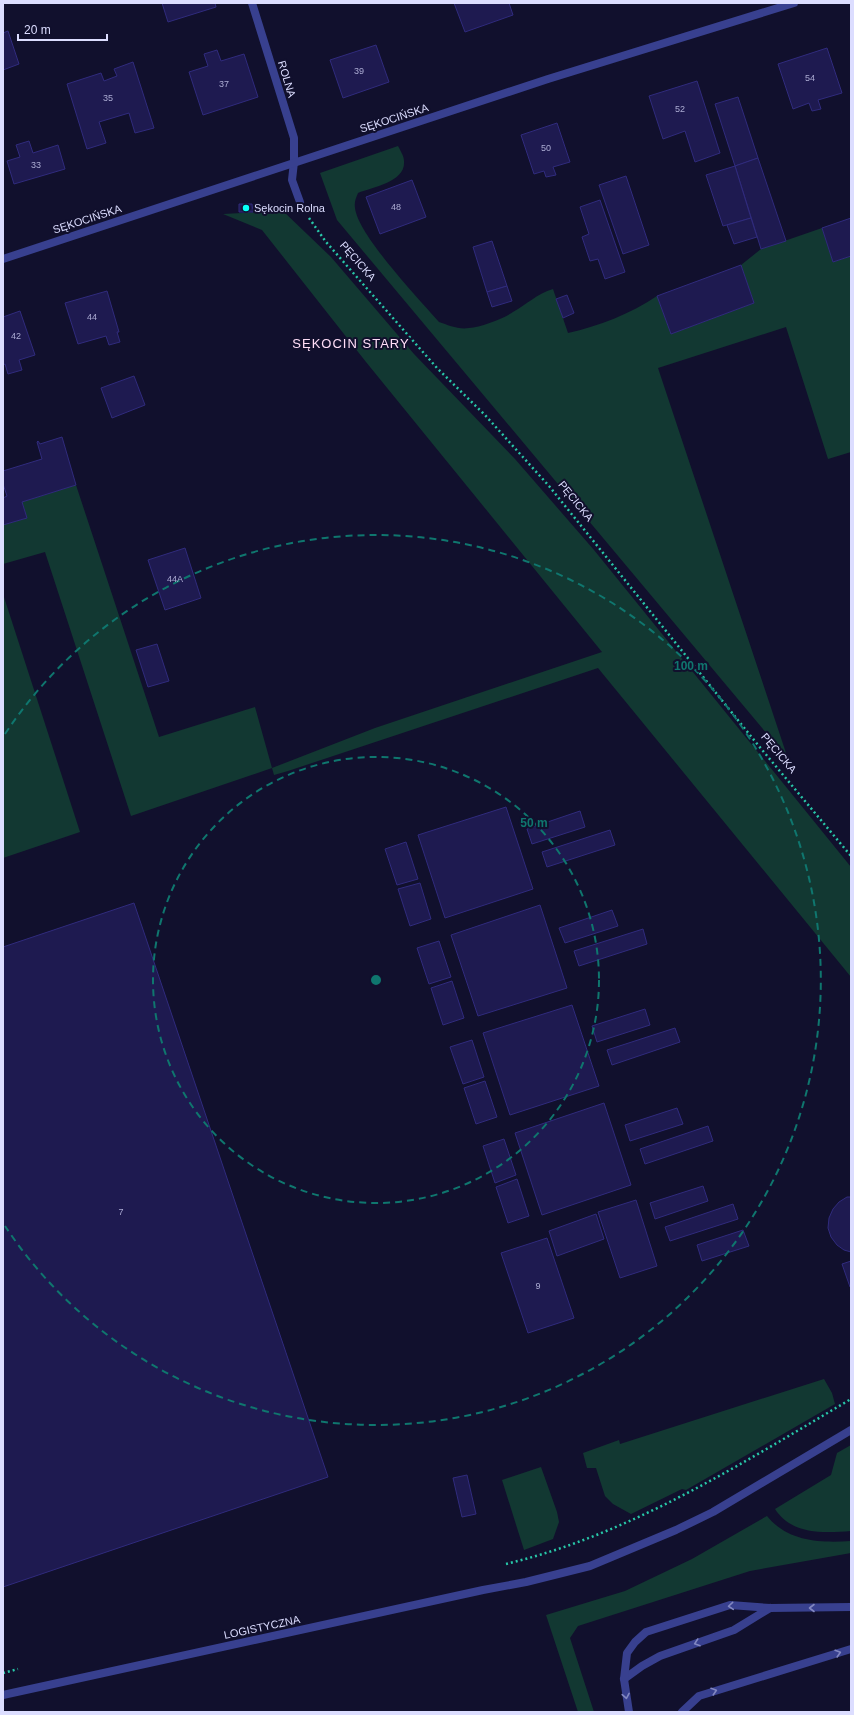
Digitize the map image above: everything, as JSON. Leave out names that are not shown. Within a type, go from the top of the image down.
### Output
[{"type":"street","name":"ROLNA","points":[[252,3],[294,138],[294,162]]},
{"type":"street","name":"SĘKOCIŃSKA","points":[[3,259],[548,79],[794,3]]},
{"type":"street","points":[[294,162],[292,180],[300,202]]},
{"type":"street","name":"LOGISTYCZNA","points":[[3,1695],[483,1590],[526,1582],[590,1566],[676,1530],[713,1512],[851,1430]]},
{"type":"street","points":[[629,1712],[624,1679],[627,1652],[646,1632],[730,1605],[770,1608],[851,1607]]},
{"type":"street","points":[[624,1679],[642,1666],[660,1656],[734,1630],[770,1608]]},
{"type":"street","points":[[682,1712],[699,1696],[851,1649]]},
{"type":"path","name":"PĘCICKA","points":[[300,202],[312,224],[326,242],[437,368],[485,415],[549,486],[758,745],[851,856]]},
{"type":"path","points":[[503,1564],[541,1555],[603,1533],[668,1503],[730,1470],[851,1399]]},
{"type":"path","points":[[3,1673],[19,1669]]},
{"type":"green space","points":[[398,146],[403,155],[404,161],[400,174],[387,183],[358,193],[355,208],[359,220],[367,234],[404,283],[439,322],[454,327],[469,328],[492,322],[509,315],[537,296],[553,289],[568,333],[614,319],[657,296],[671,334],[754,303],[741,265],[761,249],[822,228],[833,262],[851,256],[851,452],[828,459],[786,327],[658,368],[788,759],[337,220],[320,173]]},
{"type":"green space","points":[[283,211],[331,257],[414,354],[515,459],[594,550],[851,867],[851,977],[598,668],[288,771],[274,775],[272,768],[375,728],[602,652],[366,362],[262,230],[223,214]]},
{"type":"green space","points":[[76,485],[159,737],[255,707],[272,768],[131,816],[45,552],[3,564],[3,525],[27,518],[22,502]]},
{"type":"green space","points":[[3,594],[80,832],[3,858]]},
{"type":"green space","points":[[824,1379],[832,1393],[835,1404],[686,1490],[682,1489],[631,1514],[613,1504],[605,1496],[596,1468],[587,1468],[583,1453],[619,1440],[620,1444]]},
{"type":"green space","points":[[851,1445],[851,1531],[819,1532],[799,1528],[790,1524],[775,1509],[831,1475],[837,1453]]},
{"type":"green space","points":[[541,1467],[557,1512],[559,1522],[553,1539],[524,1550],[502,1480]]},
{"type":"green space","points":[[767,1516],[775,1525],[795,1536],[828,1542],[851,1541],[851,1553],[750,1571],[578,1626],[570,1638],[594,1712],[578,1712],[546,1615],[625,1591],[692,1559]]},
{"type":"building","points":[[162,3],[215,3],[216,7],[168,22]]},
{"type":"building","points":[[454,3],[509,3],[513,15],[465,32]]},
{"type":"building","points":[[8,31],[19,64],[3,70],[3,33]]},
{"type":"building","points":[[376,45],[389,82],[343,98],[330,60]]},
{"type":"building","points":[[827,48],[842,93],[818,100],[821,109],[812,111],[809,103],[793,109],[778,64]]},
{"type":"building","points":[[217,50],[221,61],[244,54],[258,97],[203,115],[189,72],[208,66],[204,54]]},
{"type":"building","points":[[133,62],[154,128],[135,133],[129,113],[99,122],[106,143],[87,149],[67,84],[101,73],[104,81],[117,76],[114,69]]},
{"type":"building","points":[[697,81],[720,153],[695,162],[685,131],[663,139],[649,96]]},
{"type":"building","points":[[738,97],[758,158],[735,166],[715,104]]},
{"type":"building","points":[[557,123],[570,162],[553,167],[556,175],[546,177],[544,171],[534,174],[521,135]]},
{"type":"building","points":[[29,141],[33,153],[58,145],[65,169],[14,184],[7,161],[20,157],[16,145]]},
{"type":"building","points":[[758,158],[786,241],[761,249],[735,166]]},
{"type":"building","points":[[735,166],[751,218],[723,226],[706,175]]},
{"type":"building","points":[[626,176],[649,245],[623,254],[599,185]]},
{"type":"building","points":[[412,180],[426,217],[380,234],[366,197]]},
{"type":"building","points":[[600,200],[625,272],[605,279],[598,259],[590,261],[582,237],[589,234],[580,207]]},
{"type":"building","name":"Sękocin Rolna","points":[[239,204],[252,204],[253,212],[239,212]]},
{"type":"building","points":[[751,218],[757,237],[734,244],[727,225]]},
{"type":"building","points":[[851,218],[851,256],[833,262],[822,228]]},
{"type":"building","points":[[492,241],[507,286],[487,292],[473,247]]},
{"type":"building","points":[[741,265],[754,303],[671,334],[657,296]]},
{"type":"building","points":[[507,286],[512,301],[492,307],[487,292]]},
{"type":"building","points":[[107,291],[119,332],[117,332],[120,342],[109,345],[106,336],[78,344],[65,303]]},
{"type":"building","points":[[567,295],[574,313],[563,318],[556,299]]},
{"type":"building","points":[[20,311],[35,355],[19,360],[22,370],[8,374],[5,364],[3,365],[3,317]]},
{"type":"building","points":[[134,376],[145,405],[112,418],[101,388]]},
{"type":"building","points":[[62,437],[76,485],[22,502],[27,518],[3,525],[3,498],[7,496],[3,484],[3,471],[42,459],[37,442],[38,441],[40,444]]},
{"type":"building","points":[[185,548],[201,598],[165,610],[148,560]]},
{"type":"building","points":[[157,644],[169,681],[148,687],[136,650]]},
{"type":"building","points":[[506,807],[533,889],[445,918],[418,835]]},
{"type":"building","points":[[580,811],[585,827],[532,844],[527,829]]},
{"type":"building","points":[[610,830],[615,845],[547,867],[542,852]]},
{"type":"building","points":[[406,842],[418,879],[397,885],[385,849]]},
{"type":"building","points":[[420,883],[431,919],[410,926],[398,889]]},
{"type":"building","points":[[134,903],[328,1477],[3,1587],[3,947]]},
{"type":"building","points":[[540,905],[567,988],[478,1016],[451,935]]},
{"type":"building","points":[[612,910],[618,926],[565,943],[559,928]]},
{"type":"building","points":[[643,929],[647,944],[579,966],[574,951]]},
{"type":"building","points":[[439,941],[451,977],[429,984],[417,948]]},
{"type":"building","points":[[452,981],[464,1018],[443,1025],[431,988]]},
{"type":"building","points":[[572,1005],[599,1086],[510,1115],[483,1033]]},
{"type":"building","points":[[645,1009],[650,1025],[597,1042],[592,1026]]},
{"type":"building","points":[[675,1028],[680,1042],[612,1065],[607,1050]]},
{"type":"building","points":[[472,1040],[484,1077],[463,1084],[450,1047]]},
{"type":"building","points":[[485,1081],[497,1117],[476,1124],[464,1088]]},
{"type":"building","points":[[604,1103],[631,1185],[542,1215],[515,1133]]},
{"type":"building","points":[[677,1108],[683,1124],[630,1141],[625,1125]]},
{"type":"building","points":[[708,1126],[713,1141],[645,1164],[640,1149]]},
{"type":"building","points":[[504,1139],[516,1175],[495,1183],[483,1146]]},
{"type":"building","points":[[517,1179],[529,1216],[508,1223],[496,1187]]},
{"type":"building","points":[[703,1186],[708,1201],[655,1219],[650,1203]]},
{"type":"building","points":[[847,1197],[851,1197],[851,1252],[844,1250],[837,1245],[831,1237],[828,1228],[829,1218],[833,1209],[839,1202]]},
{"type":"building","points":[[636,1200],[657,1266],[620,1278],[598,1212]]},
{"type":"building","points":[[733,1204],[738,1219],[670,1241],[665,1227]]},
{"type":"building","points":[[596,1214],[604,1239],[557,1256],[549,1231]]},
{"type":"building","points":[[743,1230],[749,1246],[702,1261],[697,1245]]},
{"type":"building","points":[[547,1238],[574,1318],[528,1333],[501,1253]]},
{"type":"building","points":[[851,1261],[851,1286],[850,1287],[842,1264]]},
{"type":"building","points":[[467,1475],[476,1514],[462,1517],[453,1478]]},
{"type":"place","name":"Sękocin Rolna","points":[[246,208]]},
{"type":"district","name":"SĘKOCIN STARY","points":[[351,343]]}]
